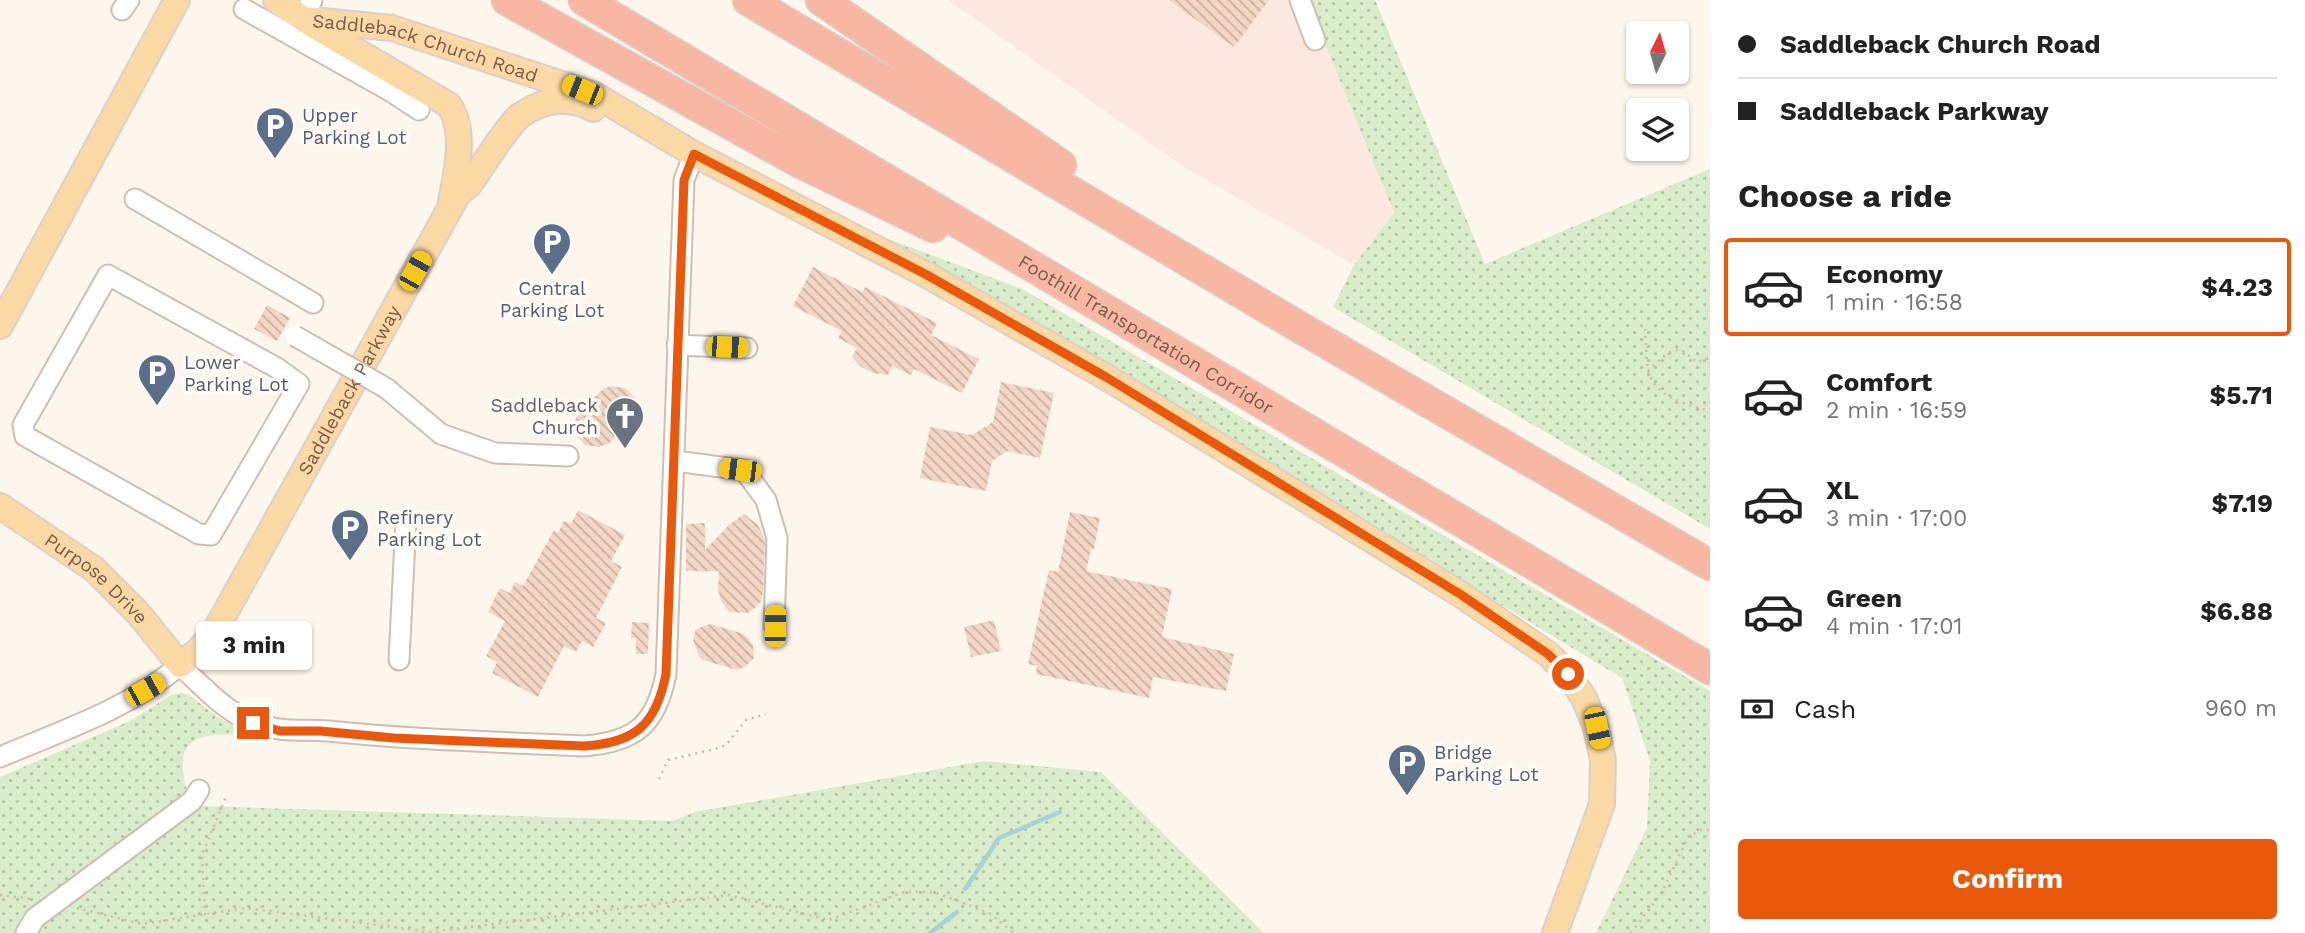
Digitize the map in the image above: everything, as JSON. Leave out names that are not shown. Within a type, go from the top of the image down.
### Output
[{"type":"highway","points":[[508,0],[799,162],[1119,318]]},
{"type":"highway","name":"Foothill Transportation Corridor","points":[[584,0],[1710,669]]},
{"type":"highway","points":[[748,0],[1301,328],[1710,565]]},
{"type":"highway","points":[[821,0],[1301,328]]},
{"type":"main road","points":[[0,326],[177,0]]},
{"type":"main road","name":"Saddleback Church Road","points":[[276,0],[308,10],[392,27],[595,95],[694,154],[927,275],[1106,377],[1460,594],[1548,654],[1568,674],[1584,698],[1597,728],[1603,760],[1602,804],[1555,933]]},
{"type":"main road","points":[[308,10],[449,105],[457,118],[459,144],[450,208]]},
{"type":"main road","name":"Saddleback Parkway","points":[[180,665],[199,650],[216,629],[458,194],[469,185],[519,116],[541,104],[565,99],[585,105],[662,149],[694,154]]},
{"type":"main road","name":"Purpose Drive","points":[[0,506],[94,569],[138,613],[180,665]]},
{"type":"street","points":[[1300,0],[1315,40]]},
{"type":"street","points":[[244,9],[419,110]]},
{"type":"street","points":[[180,665],[220,704],[253,723],[280,731],[584,746],[607,745],[633,735],[652,715],[662,694],[666,674],[684,180],[694,154]]},
{"type":"street","points":[[135,199],[313,303]]},
{"type":"street","points":[[108,275],[277,368],[299,384],[211,535],[199,534],[25,436],[23,425],[108,275]]},
{"type":"street","points":[[295,336],[386,388],[441,434],[495,453],[568,456]]},
{"type":"street","points":[[677,345],[747,348]]},
{"type":"street","points":[[674,469],[744,470],[766,500],[777,538],[775,626]]},
{"type":"street","points":[[399,660],[406,520]]},
{"type":"street","name":"Saddleback Parkway","points":[[0,757],[110,710],[163,680],[180,665]]},
{"type":"street","points":[[26,933],[35,918],[192,801],[199,790]]},
{"type":"path","points":[[1645,329],[1648,371],[1653,384],[1679,402],[1710,411]]},
{"type":"path","points":[[1648,371],[1667,354],[1677,350],[1697,362],[1710,358]]},
{"type":"path","points":[[659,779],[668,760],[726,744],[746,720],[766,714]]},
{"type":"path","points":[[205,915],[202,855],[227,794]]},
{"type":"path","points":[[1631,933],[1661,894],[1688,837],[1700,830],[1710,830]]},
{"type":"path","points":[[0,895],[55,903],[142,924],[246,908],[430,932],[729,895],[829,920],[904,892],[934,892],[989,913],[1014,933]]},
{"type":"shaded area","points":[[948,0],[1307,0],[1394,213],[1354,265],[1184,167]]},
{"type":"green space","points":[[1307,0],[1375,0],[1485,264],[1710,169],[1710,529],[1333,307],[1354,265],[1394,213]]},
{"type":"green space","points":[[886,238],[1022,289],[1710,691],[1710,933],[1596,933],[1647,828],[1650,761],[1622,678],[973,285]]},
{"type":"green space","points":[[171,695],[189,695],[218,717],[253,735],[200,738],[185,750],[183,765],[187,795],[201,806],[672,821],[695,812],[984,761],[1101,772],[1264,933],[0,933],[0,777],[130,721]]},
{"type":"building","points":[[1169,0],[1269,0],[1234,47]]},
{"type":"building","points":[[813,267],[862,292],[865,287],[937,323],[931,335],[979,359],[962,393],[914,369],[911,375],[892,366],[888,375],[873,373],[861,367],[852,357],[857,348],[838,338],[842,331],[793,306]]},
{"type":"building","points":[[267,305],[290,318],[277,341],[254,329]]},
{"type":"building","points":[[1001,382],[1054,393],[1040,458],[1007,451],[992,461],[986,491],[920,478],[930,427],[972,435],[993,422]]},
{"type":"building","points":[[611,386],[625,388],[635,398],[636,412],[630,424],[609,443],[599,447],[585,445],[576,435],[574,422],[581,410],[602,390]]},
{"type":"building","points":[[578,510],[625,535],[611,561],[622,567],[596,618],[606,623],[593,647],[582,641],[576,652],[564,646],[538,697],[492,673],[497,662],[486,656],[505,621],[488,612],[500,588],[510,593],[515,582],[523,586],[554,530],[558,533],[564,521],[571,524]]},
{"type":"building","points":[[1070,512],[1100,518],[1094,549],[1091,549],[1086,571],[1172,589],[1162,637],[1234,654],[1226,691],[1153,677],[1149,698],[1036,674],[1037,666],[1028,664],[1049,570],[1058,572]]},
{"type":"building","points":[[744,514],[758,525],[765,540],[763,592],[761,602],[754,609],[747,613],[729,612],[718,590],[719,571],[686,571],[686,524],[705,523],[705,550],[730,524]]},
{"type":"building","points":[[994,620],[1001,651],[971,657],[964,627]]},
{"type":"building","points":[[632,622],[649,623],[648,654],[636,654],[636,638],[631,638]]},
{"type":"building","points":[[710,624],[741,633],[748,638],[753,645],[754,658],[745,667],[737,670],[703,660],[693,640],[696,629]]},
{"type":"waterway","points":[[965,889],[999,838],[1060,812]]},
{"type":"waterway","points":[[930,933],[957,912]]},
{"type":"place","name":"Upper Parking Lot","points":[[275,160]]},
{"type":"place","name":"Central Parking Lot","points":[[552,276]]},
{"type":"place","name":"Lower Parking Lot","points":[[157,407]]},
{"type":"place","name":"Saddleback Church","points":[[625,450]]},
{"type":"place","name":"Refinery Parking Lot","points":[[350,562]]},
{"type":"place","name":"Bridge Parking Lot","points":[[1407,797]]},
{"type":"route","points":[[253,723],[280,731],[584,746],[607,745],[633,735],[652,715],[662,694],[666,674],[684,180],[694,154],[927,275],[1106,377],[1460,594],[1548,654],[1568,674]]}]
